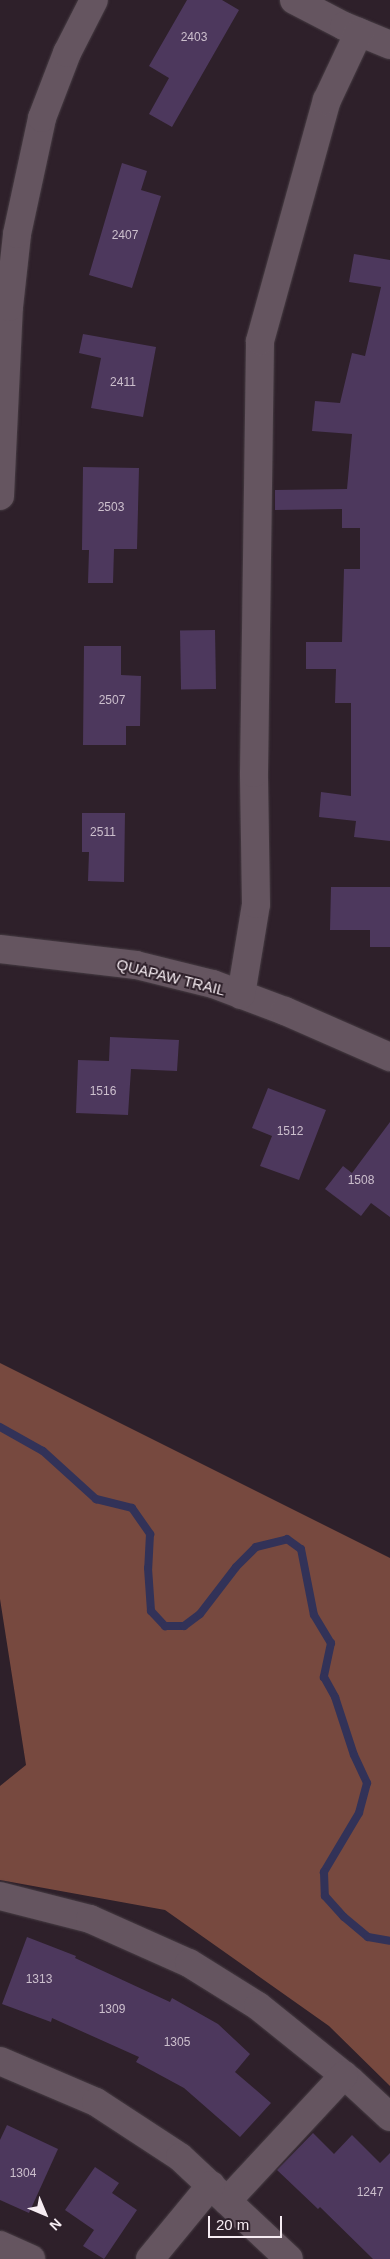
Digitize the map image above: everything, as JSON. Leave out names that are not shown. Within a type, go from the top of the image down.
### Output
[{"type":"street","points":[[0,496],[9,307],[17,234],[42,118],[66,53],[94,0]]},
{"type":"street","points":[[294,0],[358,32],[390,45]]},
{"type":"street","points":[[241,995],[256,904],[254,773],[260,341],[327,100],[358,32]]},
{"type":"street","name":"QUAPAW TRAIL","points":[[0,949],[136,965],[213,984],[390,1057]]},
{"type":"street","points":[[0,1896],[90,1919],[188,1963],[258,2006],[344,2075],[390,2117]]},
{"type":"street","points":[[0,2060],[96,2102],[180,2157],[289,2259]]},
{"type":"street","points":[[150,2259],[344,2075]]},
{"type":"street","points":[[0,2245],[31,2259]]},
{"type":"shaded area","points":[[0,1363],[390,1558],[390,2086],[329,2026],[165,1910],[0,1880],[0,1786],[26,1765],[0,1599]]},
{"type":"building","points":[[187,0],[222,0],[239,10],[172,127],[149,114],[169,78],[149,66]]},
{"type":"building","points":[[122,163],[147,171],[141,190],[161,196],[132,288],[89,275]]},
{"type":"building","points":[[354,254],[390,260],[390,841],[354,837],[356,821],[319,817],[321,792],[351,796],[351,703],[335,703],[336,669],[306,669],[306,642],[342,642],[344,569],[360,569],[360,528],[342,528],[342,509],[275,510],[275,490],[347,489],[352,434],[312,431],[315,401],[340,403],[352,353],[365,356],[381,287],[349,282]]},
{"type":"building","points":[[83,334],[156,347],[143,417],[91,408],[101,358],[79,353]]},
{"type":"building","points":[[83,467],[139,468],[137,549],[114,549],[113,583],[88,583],[89,550],[82,550]]},
{"type":"building","points":[[215,630],[216,689],[181,690],[180,631]]},
{"type":"building","points":[[84,646],[121,646],[121,675],[141,676],[140,726],[126,726],[126,745],[83,745]]},
{"type":"building","points":[[82,813],[125,813],[124,882],[88,881],[89,852],[82,852]]},
{"type":"building","points":[[331,887],[390,887],[390,947],[370,947],[370,930],[330,930]]},
{"type":"building","points":[[110,1037],[179,1040],[177,1071],[131,1069],[128,1115],[76,1113],[78,1060],[109,1061]]},
{"type":"building","points":[[268,1088],[326,1110],[299,1180],[260,1166],[272,1136],[252,1128]]},
{"type":"building","points":[[390,1122],[390,1217],[371,1203],[361,1216],[325,1189],[343,1166],[352,1173]]},
{"type":"building","points":[[27,1937],[76,1956],[75,1958],[170,2002],[172,1998],[218,2024],[250,2054],[235,2072],[271,2103],[240,2137],[184,2088],[136,2062],[139,2057],[52,2018],[51,2022],[2,2004]]},
{"type":"building","points":[[7,2125],[58,2149],[29,2213],[0,2200],[0,2140]]},
{"type":"building","points":[[313,2133],[334,2154],[352,2135],[380,2163],[390,2153],[390,2259],[373,2259],[320,2207],[318,2209],[277,2170]]},
{"type":"building","points":[[95,2167],[119,2183],[112,2193],[137,2210],[104,2259],[83,2246],[94,2230],[65,2210]]},
{"type":"waterway","points":[[0,1427],[43,1451],[96,1499],[132,1508],[150,1534],[148,1568],[151,1611],[165,1626],[184,1626],[200,1614],[236,1567],[256,1547],[287,1539],[301,1549],[314,1615],[331,1643],[324,1677],[335,1697],[354,1755],[367,1783],[359,1813],[324,1872],[325,1896],[344,1917],[368,1937],[390,1941]]}]
